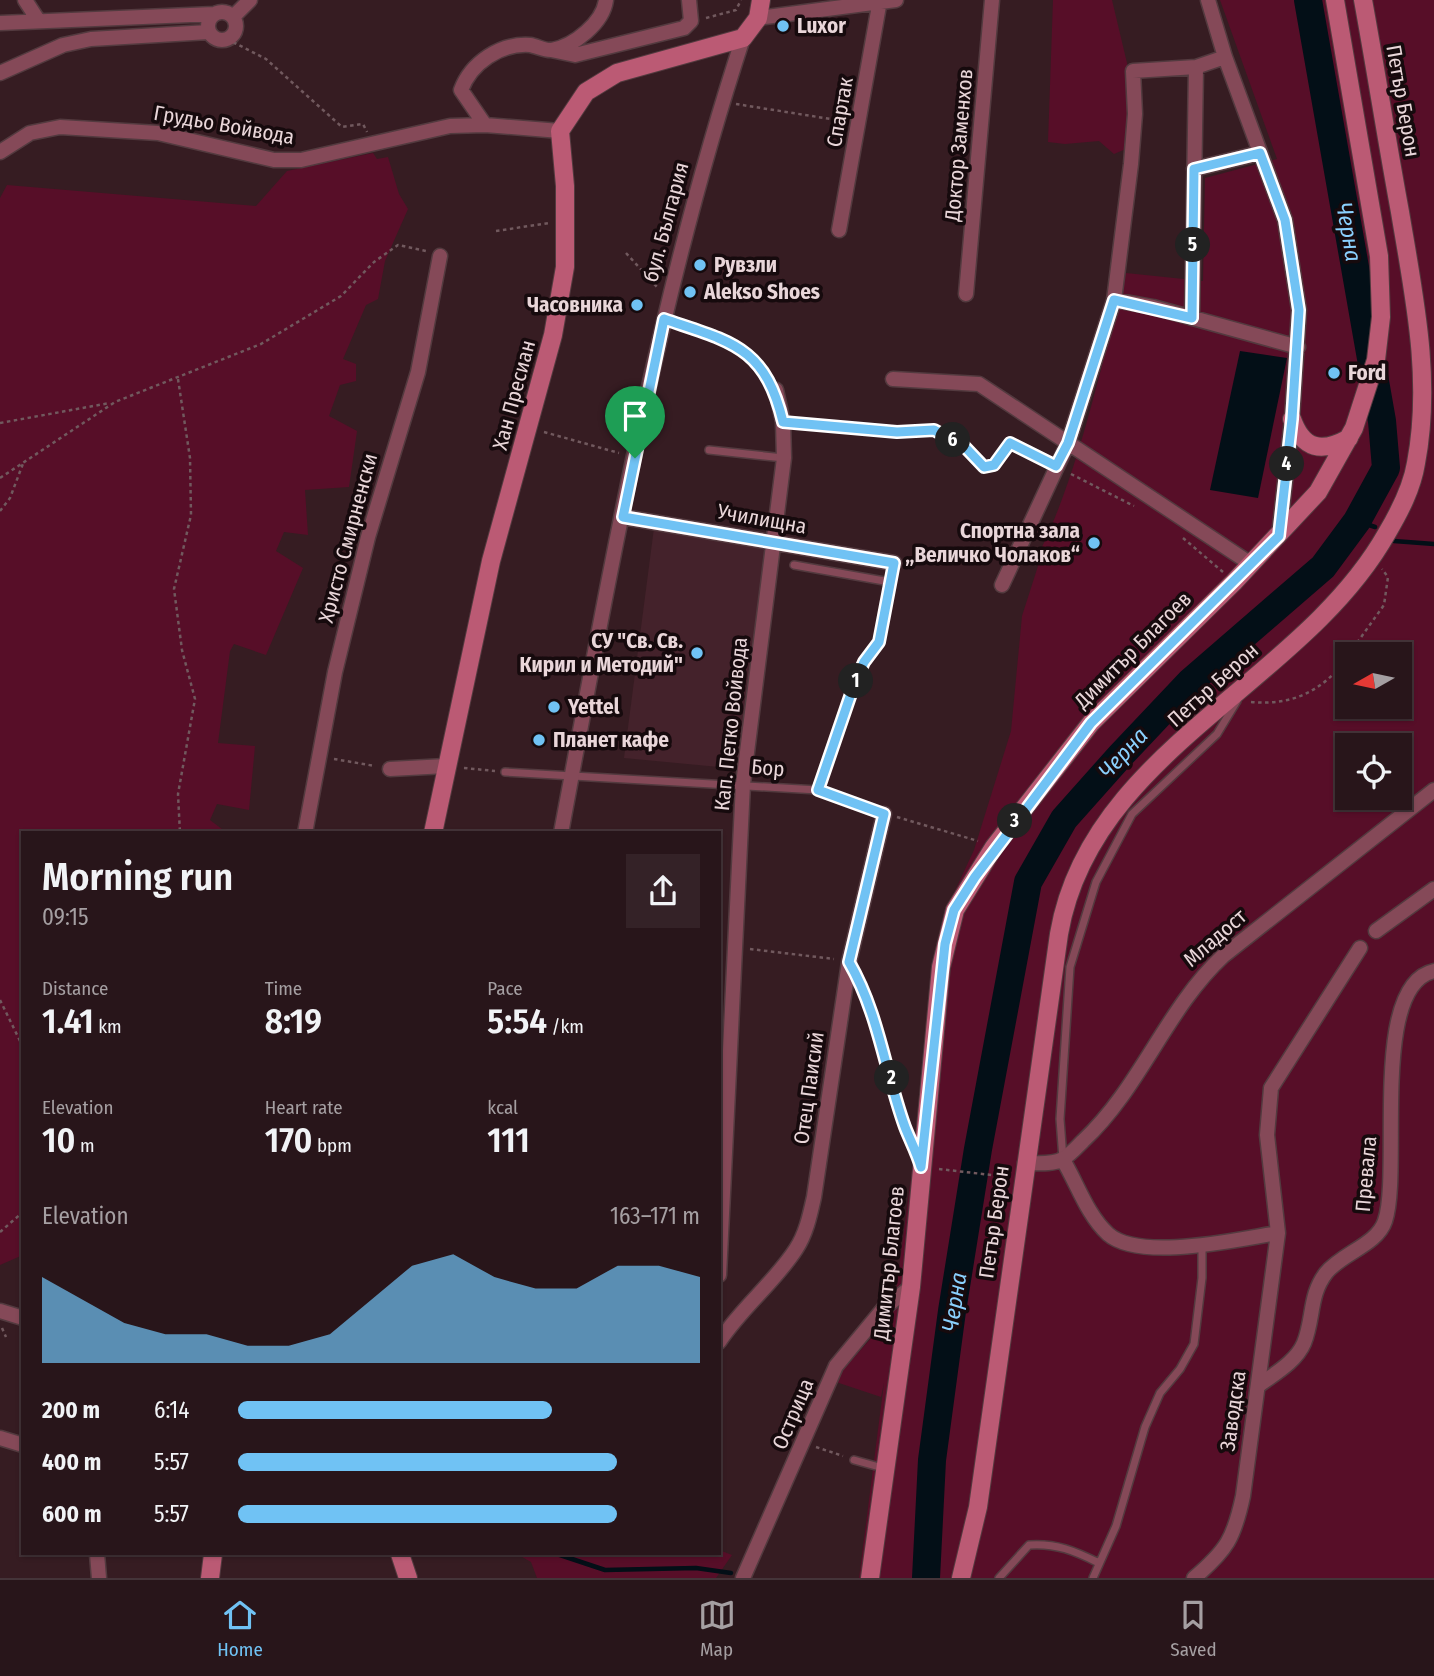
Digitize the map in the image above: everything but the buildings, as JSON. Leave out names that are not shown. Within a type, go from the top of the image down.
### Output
[{"type":"main road","points":[[1279,536],[1318,492],[1352,433],[1376,360],[1381,317],[1376,236],[1335,0]]},
{"type":"main road","name":"Петър Берон","points":[[961,1578],[978,1507],[1062,917],[1087,854],[1113,811],[1132,788],[1300,638],[1349,588],[1373,558],[1411,484],[1420,433],[1423,384],[1416,306],[1363,0]]},
{"type":"main road","name":"бул. България","points":[[743,38],[760,9]]},
{"type":"main road","points":[[562,127],[586,92],[617,73],[743,38]]},
{"type":"main road","name":"Хан Пресиан","points":[[432,831],[491,561],[530,428],[553,335],[565,267],[562,127]]},
{"type":"main road","points":[[1292,419],[1296,430],[1313,446],[1329,447],[1352,433]]},
{"type":"main road","name":"Димитър Благоев","points":[[870,1578],[911,1287],[946,936],[962,895],[994,847],[1100,714],[1279,536]]},
{"type":"main road","points":[[210,1578],[213,1555]]},
{"type":"street","points":[[25,0],[38,20]]},
{"type":"street","points":[[233,17],[250,0]]},
{"type":"street","points":[[551,50],[589,31],[598,19],[606,0]]},
{"type":"street","points":[[485,125],[461,90],[466,78],[486,55],[528,45],[575,55],[642,40],[684,28],[691,21],[689,0]]},
{"type":"street","points":[[760,9],[896,0]]},
{"type":"street","name":"Доктор Заменхов","points":[[966,294],[992,0]]},
{"type":"street","points":[[1208,0],[1225,57],[1285,220],[1299,310],[1292,419],[1279,536]]},
{"type":"street","name":"Спартак","points":[[839,230],[880,1]]},
{"type":"street","points":[[0,23],[226,13],[233,17],[236,30],[227,39],[219,40],[209,32],[91,39],[63,45],[0,73]]},
{"type":"street","points":[[209,32],[209,21],[214,15]]},
{"type":"street","name":"бул. България","points":[[561,831],[592,656],[668,299],[722,102],[743,38]]},
{"type":"street","points":[[1002,585],[1068,443],[1114,300],[1131,164],[1135,114],[1133,71],[1196,67],[1225,57]]},
{"type":"street","points":[[1192,318],[1196,67]]},
{"type":"street","name":"Грудьо Войвода","points":[[0,152],[30,133],[60,127],[158,133],[274,160],[301,160],[450,126],[562,127]]},
{"type":"street","points":[[1194,169],[1260,153]]},
{"type":"street","name":"Христо Смирненски","points":[[305,831],[335,672],[368,537],[418,372],[440,256]]},
{"type":"street","points":[[1114,300],[1298,347]]},
{"type":"street","points":[[893,379],[979,384],[1251,564]]},
{"type":"street","name":"Кап. Петко Войвода","points":[[721,1255],[743,783],[772,542],[785,458],[783,422],[776,390]]},
{"type":"street","name":"Училищна","points":[[623,517],[894,563]]},
{"type":"street","points":[[390,769],[446,766]]},
{"type":"street","name":"Младост","points":[[1063,1160],[1097,1128],[1135,1079],[1197,980],[1223,956],[1434,790]]},
{"type":"street","name":"Отец Паисий","points":[[721,1339],[735,1318],[796,1250],[806,1229],[814,1198],[849,962],[884,814]]},
{"type":"street","points":[[1376,931],[1434,889]]},
{"type":"street","name":"Заводска","points":[[1194,1578],[1214,1561],[1236,1533],[1278,1233],[1267,1135],[1271,1088],[1360,948]]},
{"type":"street","name":"Превала","points":[[1258,1386],[1295,1357],[1304,1343],[1314,1293],[1327,1271],[1375,1236],[1385,1222],[1392,1169],[1390,1064],[1394,1042],[1403,1005],[1415,982],[1434,971]]},
{"type":"street","points":[[1026,1163],[1046,1164],[1063,1160],[1092,1214],[1109,1235],[1149,1248],[1202,1245],[1278,1233]]},
{"type":"street","name":"Острица","points":[[743,1578],[836,1366],[884,1308],[911,1287]]},
{"type":"street","points":[[0,1311],[21,1317]]},
{"type":"street","points":[[0,1438],[21,1444]]},
{"type":"street","points":[[97,1555],[99,1578]]},
{"type":"lane","points":[[709,450],[785,458]]},
{"type":"lane","points":[[818,790],[859,673],[879,642],[894,563]]},
{"type":"lane","points":[[794,565],[890,582]]},
{"type":"lane","points":[[1063,1160],[1060,1119],[1070,967],[1096,882],[1132,814],[1217,734],[1237,701]]},
{"type":"lane","name":"Бор","points":[[505,772],[743,783],[818,790]]},
{"type":"lane","points":[[1093,1578],[1116,1526],[1145,1427],[1160,1393],[1180,1369],[1194,1344],[1202,1278],[1202,1245]]},
{"type":"lane","points":[[854,1460],[887,1469]]},
{"type":"lane","points":[[999,1578],[1029,1545],[1048,1544],[1070,1549],[1099,1563]]},
{"type":"path","points":[[691,21],[736,10],[741,0]]},
{"type":"path","points":[[227,39],[266,59],[342,127],[363,124],[373,144]]},
{"type":"path","points":[[722,102],[860,124]]},
{"type":"path","points":[[496,230],[552,223]]},
{"type":"path","points":[[0,423],[115,402],[261,344],[341,296],[374,262],[398,245],[440,256]]},
{"type":"path","points":[[626,253],[668,299]]},
{"type":"path","points":[[664,319],[744,349],[776,390]]},
{"type":"path","points":[[178,379],[190,458],[191,515],[174,589],[182,650],[195,699],[178,794],[180,831]]},
{"type":"path","points":[[0,478],[115,402]]},
{"type":"path","points":[[783,422],[897,432],[934,430],[964,446],[984,467],[994,465],[1010,443],[1139,508]]},
{"type":"path","points":[[530,428],[635,458]]},
{"type":"path","points":[[0,511],[10,498],[24,461]]},
{"type":"path","points":[[1183,538],[1234,582]]},
{"type":"path","points":[[1358,642],[1384,605],[1388,577],[1373,558]]},
{"type":"path","points":[[1237,701],[1287,703],[1310,692],[1335,672]]},
{"type":"path","points":[[320,757],[390,769]]},
{"type":"path","points":[[446,766],[505,772]]},
{"type":"path","points":[[818,790],[884,814],[994,847]]},
{"type":"path","points":[[737,947],[849,962],[864,987],[910,1136]]},
{"type":"path","points":[[0,1000],[21,1043]]},
{"type":"path","points":[[943,1169],[1004,1176]]},
{"type":"path","points":[[0,1233],[21,1214]]},
{"type":"path","points":[[0,1325],[6,1337]]},
{"type":"path","points":[[803,1442],[854,1460]]},
{"type":"shaded area","points":[[1053,0],[1112,0],[1132,84],[1133,146],[1114,154],[1099,141],[1065,144],[1048,142]]},
{"type":"shaded area","points":[[1220,0],[1434,0],[1434,1578],[859,1578],[884,1383],[881,1397],[833,1381],[873,1336],[892,1322],[946,910],[974,850],[1011,731],[1022,616],[1038,566],[1034,563],[1050,530],[1076,459],[1126,273],[1203,281],[1205,178],[1277,159]]},
{"type":"shaded area","points":[[373,153],[377,159],[388,157],[399,194],[408,209],[385,261],[378,299],[366,305],[343,359],[356,364],[356,381],[340,385],[329,416],[357,431],[349,487],[305,490],[308,535],[284,532],[276,551],[303,568],[266,655],[234,644],[230,651],[218,743],[255,746],[249,810],[217,804],[210,820],[224,831],[21,831],[21,1256],[0,1265],[0,198],[7,185],[256,206],[287,171]]},
{"type":"shaded area","points":[[1240,351],[1287,358],[1258,498],[1210,490]]},
{"type":"shaded area","name":"СУ \"Св. Св. Кирил и Методий\"","points":[[654,528],[768,547],[740,769],[624,758]]},
{"type":"shaded area","points":[[721,1551],[732,1555],[716,1578],[537,1578],[531,1562],[519,1555],[721,1555]]},
{"type":"waterway","name":"Черна","points":[[926,1578],[932,1460],[952,1311],[978,1149],[1028,882],[1064,819],[1121,755],[1190,682],[1323,567],[1357,521],[1386,468],[1382,421],[1308,0]]},
{"type":"waterway","points":[[1357,521],[1375,527]]},
{"type":"waterway","points":[[1394,541],[1434,544]]},
{"type":"waterway","points":[[560,1555],[605,1570],[696,1568],[731,1573]]},
{"type":"place","name":"Luxor","points":[[783,26]]},
{"type":"place","name":"Рувзли","points":[[700,265]]},
{"type":"place","name":"Alekso Shoes","points":[[690,292]]},
{"type":"place","name":"Часовника","points":[[637,305]]},
{"type":"place","name":"Ford","points":[[1334,373]]},
{"type":"place","name":"Спортна зала „Величко Чолаков“","points":[[1094,543]]},
{"type":"place","name":"СУ \"Св. Св. Кирил и Методий\"","points":[[697,653]]},
{"type":"place","name":"Yettel","points":[[554,707]]},
{"type":"place","name":"Планет кафе","points":[[539,740]]},
{"type":"route","points":[[1260,153],[1285,220],[1299,310],[1292,419],[1279,536],[1091,723],[994,847],[962,895],[948,927],[945,944],[921,1167],[905,1128],[879,1031],[864,987],[849,962],[884,814],[818,790],[854,685],[864,662],[879,642],[894,563],[623,517],[635,458],[664,319],[744,349],[776,390],[783,422],[897,432],[934,430],[964,446],[984,467],[990,468],[1007,445],[1015,443],[1056,466],[1068,443],[1114,300],[1192,318],[1194,169],[1260,153]]}]
